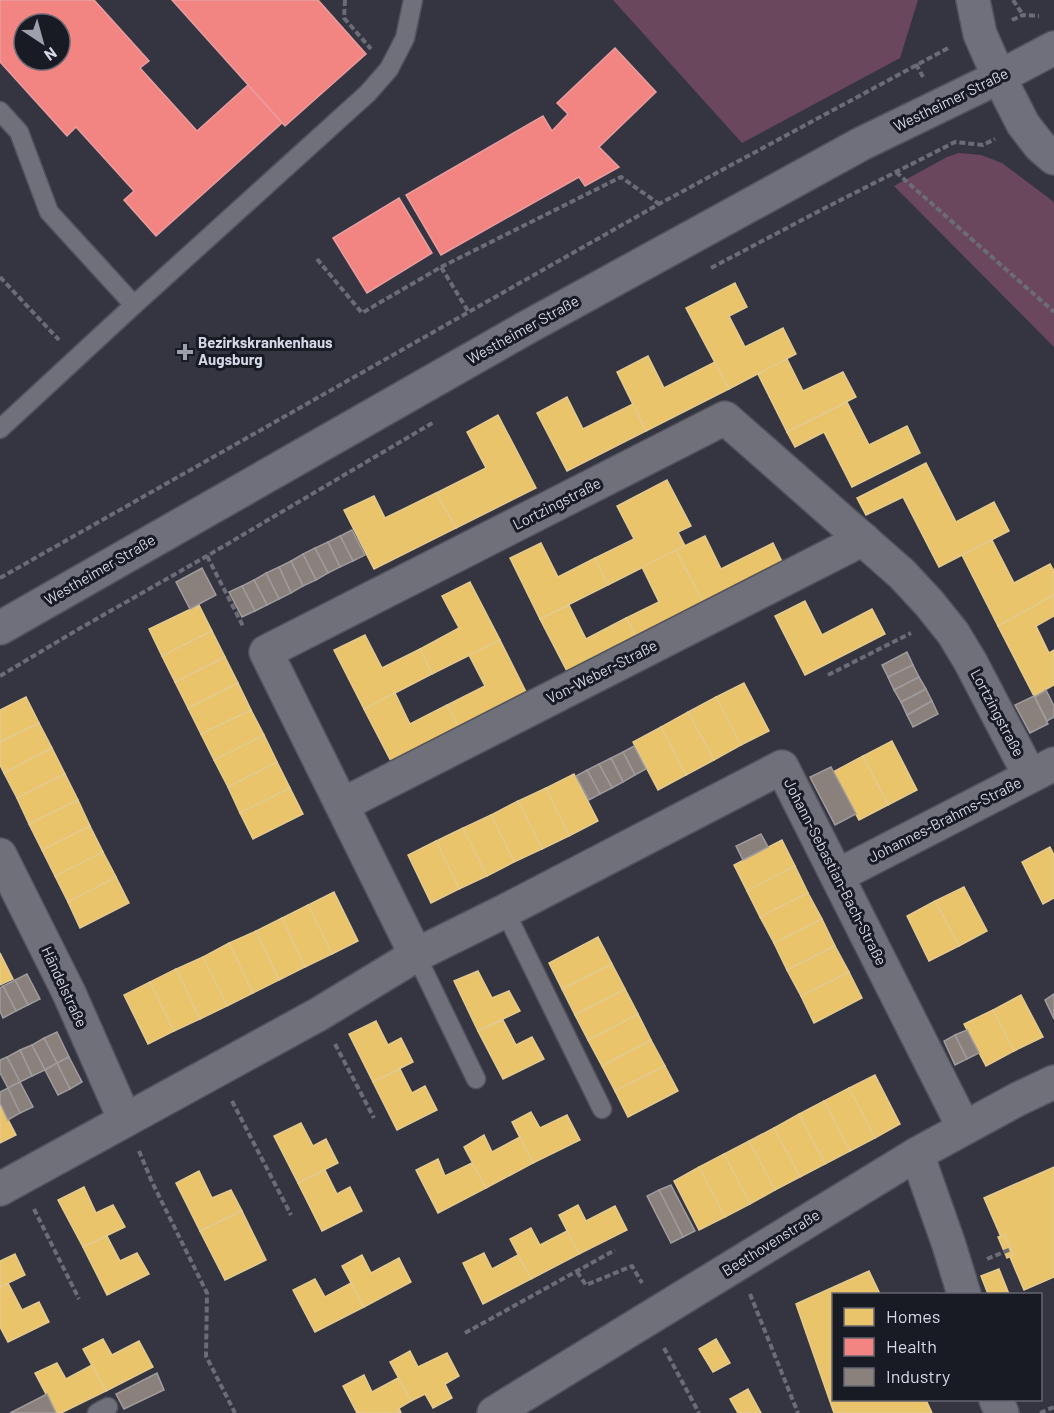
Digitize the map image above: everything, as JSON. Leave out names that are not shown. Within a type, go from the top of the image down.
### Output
[{"type":"street","points":[[974,0],[980,34],[999,77],[1023,124],[1040,146],[1054,158]]},
{"type":"street","name":"Westheimer Straße","points":[[0,628],[545,317],[861,144],[1054,48]]},
{"type":"street","name":"Lortzingstraße","points":[[266,652],[725,418],[902,573],[953,633],[1042,770]]},
{"type":"street","name":"Von-Weber-Straße","points":[[342,805],[863,539]]},
{"type":"street","points":[[266,652],[416,955]]},
{"type":"street","name":"Johann-Sebastian-Bach-Straße","points":[[10,1184],[319,1014],[416,955],[782,767],[964,1128]]},
{"type":"street","name":"Johannes-Brahms-Straße","points":[[837,876],[1042,770]]},
{"type":"street","name":"Händelstraße","points":[[0,855],[69,993],[125,1120]]},
{"type":"street","name":"Beethovenstraße","points":[[494,1413],[917,1154],[1054,1082]]},
{"type":"street","points":[[917,1154],[964,1293]]},
{"type":"lane","points":[[0,429],[368,93],[389,69],[405,38],[413,0]]},
{"type":"lane","points":[[0,111],[19,132],[49,212],[134,305]]},
{"type":"lane","points":[[505,911],[602,1109]]},
{"type":"lane","points":[[416,955],[477,1079]]},
{"type":"path","points":[[1013,0],[1023,15]]},
{"type":"path","points":[[980,34],[1023,15],[1043,16]]},
{"type":"path","points":[[0,578],[658,204],[948,48]]},
{"type":"path","points":[[706,271],[955,142]]},
{"type":"path","points":[[896,172],[1054,312]]},
{"type":"path","points":[[317,259],[362,313],[441,267],[621,177],[658,204]]},
{"type":"path","points":[[441,267],[468,311]]},
{"type":"path","points":[[0,277],[64,346]]},
{"type":"path","points":[[0,676],[439,420]]},
{"type":"path","points":[[207,556],[252,643],[266,652]]},
{"type":"path","points":[[828,675],[941,617]]},
{"type":"path","points":[[319,1014],[374,1118]]},
{"type":"path","points":[[217,1070],[291,1215]]},
{"type":"path","points":[[125,1120],[152,1182],[207,1293],[206,1356],[235,1413]]},
{"type":"path","points":[[10,1184],[79,1299]]},
{"type":"path","points":[[465,1334],[615,1250]]},
{"type":"path","points":[[739,1264],[798,1413]]},
{"type":"path","points":[[577,1272],[586,1285],[632,1266],[699,1413]]},
{"type":"path","points":[[1040,1413],[1054,1407]]},
{"type":"shaded area","points":[[613,0],[918,0],[900,58],[742,143]]},
{"type":"shaded area","points":[[959,153],[981,155],[1002,163],[1054,202],[1054,347],[894,186],[947,157]]},
{"type":"building: Homes","points":[[735,283],[747,307],[729,316],[745,347],[783,328],[796,354],[729,389],[686,308]]},
{"type":"building: Homes","points":[[648,356],[664,388],[715,362],[729,389],[646,431],[617,372]]},
{"type":"building: Homes","points":[[787,359],[803,391],[843,372],[856,397],[787,432],[758,374]]},
{"type":"building: Homes","points":[[567,397],[583,429],[633,404],[646,431],[567,471],[537,413]]},
{"type":"building: Homes","points":[[847,402],[869,445],[907,426],[920,453],[852,487],[824,432],[795,447],[787,432]]},
{"type":"building: Homes","points":[[498,415],[536,488],[456,528],[436,493],[486,468],[467,432]]},
{"type":"building: Homes","points":[[926,463],[956,522],[994,502],[1009,531],[939,567],[903,497],[866,515],[857,498]]},
{"type":"building: Homes","points":[[667,480],[691,526],[678,532],[685,546],[608,585],[595,558],[634,539],[617,506]]},
{"type":"building: Homes","points":[[436,493],[456,528],[374,569],[344,510],[374,496],[385,518]]},
{"type":"building: Homes","points":[[705,536],[721,569],[773,543],[784,566],[705,607],[676,550]]},
{"type":"building: Homes","points":[[992,540],[1014,583],[1050,564],[1054,571],[1054,595],[998,626],[962,555]]},
{"type":"building: Homes","points":[[541,543],[558,577],[595,558],[608,585],[540,619],[510,558]]},
{"type":"building: Homes","points":[[676,550],[705,607],[638,640],[626,618],[659,602],[642,567]]},
{"type":"building: Homes","points":[[470,582],[500,640],[432,674],[420,649],[459,628],[442,596]]},
{"type":"building: Homes","points":[[1054,595],[1054,616],[1036,626],[1049,653],[1054,650],[1054,685],[1034,696],[998,626]]},
{"type":"building: Homes","points":[[805,601],[822,635],[872,609],[885,634],[805,675],[775,616]]},
{"type":"building: Homes","points":[[199,605],[212,631],[162,656],[149,629]]},
{"type":"building: Homes","points":[[569,605],[586,639],[626,618],[638,640],[569,675],[540,619]]},
{"type":"building: Homes","points":[[212,631],[225,657],[175,682],[162,656]]},
{"type":"building: Homes","points":[[365,635],[382,668],[420,649],[432,674],[364,709],[334,650]]},
{"type":"building: Homes","points":[[500,640],[528,696],[460,730],[447,705],[485,686],[469,655]]},
{"type":"building: Homes","points":[[225,657],[238,683],[188,708],[175,682]]},
{"type":"building: Homes","points":[[238,683],[251,710],[201,734],[188,708]]},
{"type":"building: Homes","points":[[744,683],[769,731],[741,745],[716,697]]},
{"type":"building: Homes","points":[[395,693],[410,724],[447,705],[460,730],[393,765],[364,709]]},
{"type":"building: Homes","points":[[26,697],[39,723],[0,742],[0,710]]},
{"type":"building: Homes","points":[[716,697],[741,745],[714,760],[688,712]]},
{"type":"building: Homes","points":[[251,710],[264,735],[214,760],[201,734]]},
{"type":"building: Homes","points":[[688,712],[714,760],[686,775],[661,727]]},
{"type":"building: Homes","points":[[39,723],[52,748],[4,773],[0,765],[0,742]]},
{"type":"building: Homes","points":[[661,727],[686,775],[658,790],[633,742]]},
{"type":"building: Homes","points":[[264,735],[277,762],[228,787],[214,760]]},
{"type":"building: Homes","points":[[892,741],[917,790],[888,805],[863,756]]},
{"type":"building: Homes","points":[[52,748],[65,774],[17,798],[4,773]]},
{"type":"building: Homes","points":[[863,756],[888,805],[859,820],[833,772]]},
{"type":"building: Homes","points":[[277,762],[290,788],[240,813],[228,787]]},
{"type":"building: Homes","points":[[65,774],[78,800],[29,824],[17,798]]},
{"type":"building: Homes","points":[[574,774],[598,821],[569,836],[546,788]]},
{"type":"building: Homes","points":[[290,788],[303,814],[253,839],[240,813]]},
{"type":"building: Homes","points":[[546,788],[569,836],[542,849],[518,801]]},
{"type":"building: Homes","points":[[78,800],[90,826],[42,850],[29,824]]},
{"type":"building: Homes","points":[[518,801],[542,849],[514,862],[491,815]]},
{"type":"building: Homes","points":[[491,815],[514,862],[487,876],[463,828]]},
{"type":"building: Homes","points":[[90,826],[103,852],[55,876],[42,850]]},
{"type":"building: Homes","points":[[463,828],[487,876],[459,889],[436,841]]},
{"type":"building: Homes","points":[[782,840],[795,866],[747,891],[734,865]]},
{"type":"building: Homes","points":[[436,841],[459,889],[431,903],[408,855]]},
{"type":"building: Homes","points":[[1050,847],[1054,855],[1054,898],[1043,904],[1022,862]]},
{"type":"building: Homes","points":[[103,852],[116,877],[68,902],[55,876]]},
{"type":"building: Homes","points":[[795,866],[808,893],[760,917],[747,891]]},
{"type":"building: Homes","points":[[116,877],[129,903],[80,928],[68,902]]},
{"type":"building: Homes","points":[[964,887],[987,931],[959,946],[935,901]]},
{"type":"building: Homes","points":[[334,892],[358,941],[332,954],[308,905]]},
{"type":"building: Homes","points":[[808,893],[822,919],[774,943],[760,917]]},
{"type":"building: Homes","points":[[935,901],[959,946],[929,961],[907,916]]},
{"type":"building: Homes","points":[[308,905],[332,954],[305,967],[282,918]]},
{"type":"building: Homes","points":[[282,918],[305,967],[279,980],[256,931]]},
{"type":"building: Homes","points":[[822,919],[835,946],[787,970],[774,943]]},
{"type":"building: Homes","points":[[256,931],[279,980],[253,993],[229,943]]},
{"type":"building: Homes","points":[[598,937],[612,964],[562,989],[549,963]]},
{"type":"building: Homes","points":[[229,943],[253,993],[227,1006],[203,957]]},
{"type":"building: Homes","points":[[835,946],[849,972],[801,996],[787,970]]},
{"type":"building: Homes","points":[[0,953],[13,979],[0,985]]},
{"type":"building: Homes","points":[[203,957],[227,1006],[200,1019],[176,969]]},
{"type":"building: Homes","points":[[612,964],[625,989],[575,1015],[562,989]]},
{"type":"building: Homes","points":[[176,969],[200,1019],[174,1031],[150,982]]},
{"type":"building: Homes","points":[[478,971],[492,998],[509,991],[520,1011],[478,1031],[454,981]]},
{"type":"building: Homes","points":[[849,972],[862,998],[814,1023],[801,996]]},
{"type":"building: Homes","points":[[150,982],[174,1031],[148,1044],[124,995]]},
{"type":"building: Homes","points":[[625,989],[638,1014],[588,1040],[575,1015]]},
{"type":"building: Homes","points":[[1021,995],[1043,1037],[1014,1051],[993,1010]]},
{"type":"building: Homes","points":[[993,1010],[1014,1051],[986,1066],[964,1024]]},
{"type":"building: Homes","points":[[638,1014],[651,1040],[602,1066],[588,1040]]},
{"type":"building: Homes","points":[[503,1020],[516,1045],[532,1037],[544,1059],[503,1079],[478,1031]]},
{"type":"building: Homes","points":[[376,1021],[388,1045],[401,1038],[413,1062],[373,1082],[349,1034]]},
{"type":"building: Homes","points":[[651,1040],[665,1066],[615,1091],[602,1066]]},
{"type":"building: Homes","points":[[665,1066],[678,1091],[628,1117],[615,1091]]},
{"type":"building: Homes","points":[[400,1069],[412,1093],[425,1086],[437,1110],[397,1130],[373,1082]]},
{"type":"building: Homes","points":[[875,1075],[900,1124],[875,1138],[849,1088]]},
{"type":"building: Homes","points":[[849,1088],[875,1138],[850,1151],[824,1101]]},
{"type":"building: Homes","points":[[824,1101],[850,1151],[825,1164],[799,1114]]},
{"type":"building: Homes","points":[[0,1104],[16,1135],[0,1143]]},
{"type":"building: Homes","points":[[531,1112],[540,1128],[567,1115],[580,1140],[533,1163],[512,1122]]},
{"type":"building: Homes","points":[[799,1114],[825,1164],[800,1177],[774,1128]]},
{"type":"building: Homes","points":[[301,1123],[313,1146],[326,1139],[338,1163],[298,1183],[274,1136]]},
{"type":"building: Homes","points":[[774,1128],[800,1177],[775,1190],[749,1141]]},
{"type":"building: Homes","points":[[484,1135],[492,1152],[520,1137],[533,1163],[486,1188],[464,1147]]},
{"type":"building: Homes","points":[[749,1141],[775,1190],[750,1204],[724,1154]]},
{"type":"building: Homes","points":[[724,1154],[750,1204],[725,1217],[699,1167]]},
{"type":"building: Homes","points":[[438,1159],[445,1176],[472,1163],[486,1188],[438,1213],[416,1170]]},
{"type":"building: Homes","points":[[699,1167],[725,1217],[699,1230],[674,1181]]},
{"type":"building: Homes","points":[[1054,1167],[1054,1277],[1024,1290],[1010,1257],[1013,1255],[1005,1235],[1001,1237],[984,1198]]},
{"type":"building: Homes","points":[[325,1170],[337,1194],[350,1187],[362,1211],[322,1231],[298,1183]]},
{"type":"building: Homes","points":[[199,1171],[212,1198],[231,1190],[242,1211],[200,1231],[176,1183]]},
{"type":"building: Homes","points":[[84,1187],[96,1213],[113,1205],[125,1227],[83,1247],[58,1200]]},
{"type":"building: Homes","points":[[578,1205],[586,1221],[615,1206],[627,1230],[579,1254],[559,1215]]},
{"type":"building: Homes","points":[[242,1211],[266,1260],[225,1280],[200,1231]]},
{"type":"building: Homes","points":[[531,1228],[540,1245],[567,1231],[579,1254],[531,1279],[510,1239]]},
{"type":"building: Homes","points":[[1005,1235],[1013,1255],[1007,1258],[998,1237]]},
{"type":"building: Homes","points":[[107,1236],[120,1261],[137,1253],[149,1274],[107,1295],[83,1247]]},
{"type":"building: Homes","points":[[484,1253],[492,1269],[518,1255],[531,1279],[483,1304],[463,1263]]},
{"type":"building: Homes","points":[[15,1254],[25,1275],[0,1287],[0,1261]]},
{"type":"building: Homes","points":[[362,1255],[371,1273],[399,1258],[411,1282],[364,1307],[342,1266]]},
{"type":"building: Homes","points":[[999,1269],[1009,1293],[988,1293],[981,1276]]},
{"type":"building: Homes","points":[[869,1271],[880,1293],[832,1293],[832,1401],[926,1401],[932,1413],[834,1413],[796,1304]]},
{"type":"building: Homes","points":[[315,1279],[325,1297],[351,1283],[364,1307],[315,1332],[293,1290]]},
{"type":"building: Homes","points":[[8,1283],[22,1310],[39,1302],[49,1322],[8,1342],[0,1327],[0,1287]]},
{"type":"building: Homes","points":[[103,1339],[112,1355],[139,1341],[153,1367],[106,1391],[83,1349]]},
{"type":"building: Homes","points":[[716,1339],[730,1363],[713,1372],[699,1349]]},
{"type":"building: Homes","points":[[410,1351],[418,1367],[447,1353],[459,1376],[445,1384],[452,1398],[433,1408],[425,1394],[411,1401],[390,1362]]},
{"type":"building: Homes","points":[[57,1363],[66,1379],[92,1365],[106,1391],[61,1413],[56,1413],[35,1373]]},
{"type":"building: Homes","points":[[364,1375],[372,1392],[398,1378],[411,1401],[399,1408],[401,1413],[357,1413],[343,1386]]},
{"type":"building: Homes","points":[[748,1389],[761,1413],[738,1413],[730,1399]]},
{"type":"building: Health","points":[[0,0],[94,0],[149,61],[140,68],[197,131],[248,85],[282,123],[156,236],[124,200],[134,191],[76,127],[67,136],[0,62]]},
{"type":"building: Health","points":[[172,0],[318,0],[366,54],[285,126]]},
{"type":"building: Health","points":[[615,48],[656,92],[599,147],[619,167],[585,186],[579,177],[441,255],[406,195],[543,116],[552,131],[568,114],[557,103]]},
{"type":"building: Health","points":[[399,198],[432,253],[367,293],[333,238]]},
{"type":"building: Industry","points":[[352,530],[365,555],[353,561],[340,536]]},
{"type":"building: Industry","points":[[340,536],[353,561],[340,567],[328,542]]},
{"type":"building: Industry","points":[[328,542],[340,567],[328,573],[315,548]]},
{"type":"building: Industry","points":[[315,548],[328,573],[316,580],[303,554]]},
{"type":"building: Industry","points":[[303,554],[316,580],[303,586],[291,561]]},
{"type":"building: Industry","points":[[291,561],[303,586],[291,593],[279,567]]},
{"type":"building: Industry","points":[[279,567],[291,593],[279,599],[266,573]]},
{"type":"building: Industry","points":[[202,568],[216,595],[190,609],[176,582]]},
{"type":"building: Industry","points":[[266,573],[279,599],[267,605],[254,580]]},
{"type":"building: Industry","points":[[254,580],[267,605],[255,611],[242,586]]},
{"type":"building: Industry","points":[[242,586],[255,611],[242,617],[229,592]]},
{"type":"building: Industry","points":[[907,652],[913,665],[888,677],[882,665]]},
{"type":"building: Industry","points":[[913,665],[919,677],[894,690],[888,677]]},
{"type":"building: Industry","points":[[919,677],[926,689],[901,702],[894,690]]},
{"type":"building: Industry","points":[[926,689],[932,701],[907,715],[901,702]]},
{"type":"building: Industry","points":[[1046,690],[1054,706],[1054,717],[1047,721],[1035,697]]},
{"type":"building: Industry","points":[[1034,696],[1048,724],[1030,733],[1015,705]]},
{"type":"building: Industry","points":[[932,701],[938,714],[913,727],[907,715]]},
{"type":"building: Industry","points":[[634,746],[646,769],[635,775],[623,752]]},
{"type":"building: Industry","points":[[623,752],[635,775],[623,782],[611,758]]},
{"type":"building: Industry","points":[[611,758],[623,782],[612,788],[599,764]]},
{"type":"building: Industry","points":[[599,764],[612,788],[600,794],[587,770]]},
{"type":"building: Industry","points":[[831,767],[856,814],[835,825],[810,777]]},
{"type":"building: Industry","points":[[587,770],[600,794],[589,800],[576,776]]},
{"type":"building: Industry","points":[[761,834],[768,847],[743,860],[736,846]]},
{"type":"building: Industry","points":[[27,974],[40,999],[28,1005],[15,980]]},
{"type":"building: Industry","points":[[15,980],[28,1005],[16,1011],[3,986]]},
{"type":"building: Industry","points":[[3,986],[16,1011],[3,1018],[0,1011],[0,988]]},
{"type":"building: Industry","points":[[1054,994],[1054,1019],[1045,1000]]},
{"type":"building: Industry","points":[[967,1030],[979,1053],[967,1059],[955,1035]]},
{"type":"building: Industry","points":[[57,1032],[69,1057],[57,1063],[44,1038]]},
{"type":"building: Industry","points":[[955,1035],[967,1059],[955,1065],[944,1041]]},
{"type":"building: Industry","points":[[44,1038],[57,1063],[45,1070],[32,1045]]},
{"type":"building: Industry","points":[[32,1045],[45,1070],[32,1076],[20,1050]]},
{"type":"building: Industry","points":[[20,1050],[32,1076],[20,1082],[7,1057]]},
{"type":"building: Industry","points":[[7,1057],[20,1082],[8,1088],[0,1073],[0,1060]]},
{"type":"building: Industry","points":[[69,1057],[82,1082],[70,1089],[57,1063]]},
{"type":"building: Industry","points":[[57,1063],[70,1089],[58,1095],[45,1070]]},
{"type":"building: Industry","points":[[20,1082],[33,1107],[20,1113],[8,1088]]},
{"type":"building: Industry","points":[[8,1088],[20,1113],[8,1120],[0,1103],[0,1092]]},
{"type":"building: Industry","points":[[671,1185],[695,1231],[683,1237],[659,1190]]},
{"type":"building: Industry","points":[[659,1190],[683,1237],[671,1243],[647,1196]]},
{"type":"building: Industry","points":[[157,1373],[164,1390],[124,1409],[116,1394]]},
{"type":"building: Industry","points":[[47,1394],[56,1413],[10,1413]]},
{"type":"place","name":"Bezirkskrankenhaus Augsburg","points":[[185,352]]}]
